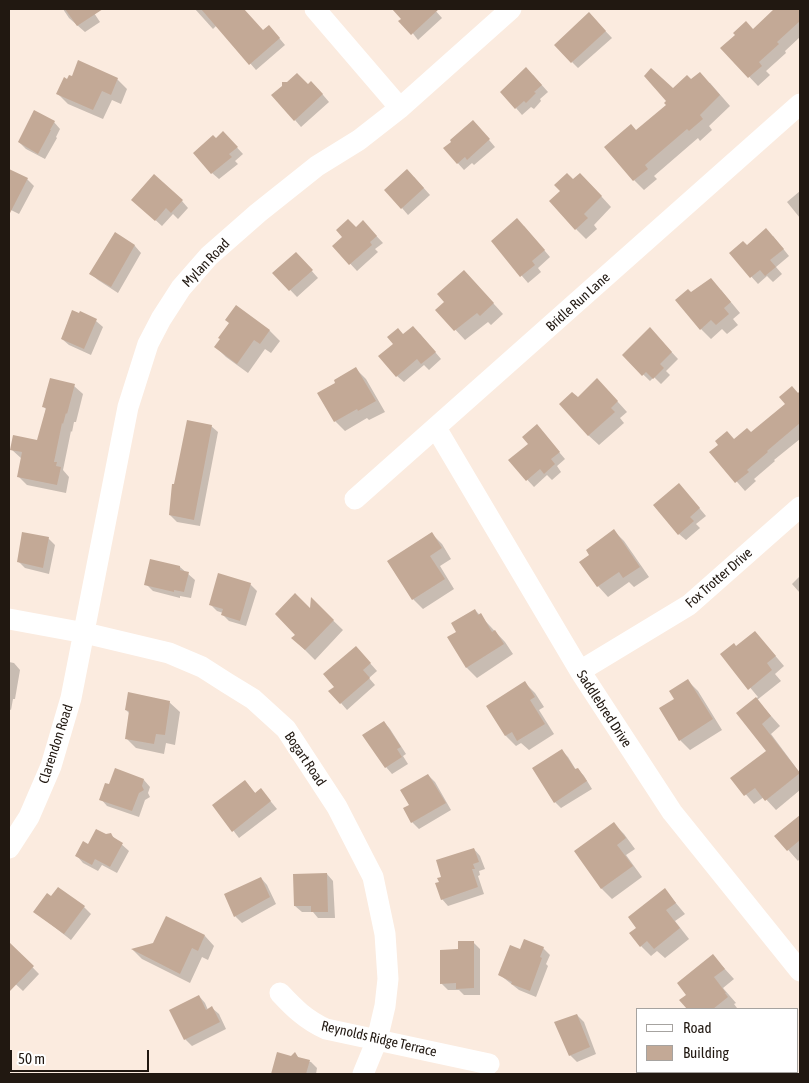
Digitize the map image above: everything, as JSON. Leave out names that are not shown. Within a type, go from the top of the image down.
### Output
[{"type":"street","points":[[315,9],[400,108]]},
{"type":"street","name":"Mylan Road","points":[[85,634],[128,407],[148,344],[161,318],[181,288],[209,256],[258,213],[317,166],[359,140],[400,108],[511,9]]},
{"type":"street","name":"Bridle Run Lane","points":[[355,499],[800,104]]},
{"type":"street","name":"Saddlebred Drive","points":[[436,428],[580,671],[672,812],[800,971]]},
{"type":"street","name":"Fox Trotter Drive","points":[[580,671],[689,605],[800,507]]},
{"type":"street","name":"Bogart Road","points":[[9,619],[170,653],[202,667],[253,699],[286,729],[337,807],[373,878],[385,934],[388,972],[385,1006],[377,1040],[363,1074]]},
{"type":"street","name":"Clarendon Road","points":[[9,848],[29,816],[51,766],[71,698],[85,634]]},
{"type":"street","name":"Reynolds Ridge Terrace","points":[[280,993],[301,1015],[312,1023],[326,1029],[489,1064]]},
{"type":"building","points":[[65,9],[103,9],[77,26]]},
{"type":"building","points":[[201,9],[244,9],[263,30],[269,25],[280,38],[249,65]]},
{"type":"building","points":[[392,9],[439,9],[411,35],[398,21],[401,19]]},
{"type":"building","points":[[774,9],[800,9],[800,21],[777,42],[779,44],[759,62],[762,66],[748,78],[720,48],[735,35],[733,33],[746,21],[753,29]]},
{"type":"building","points":[[589,12],[606,31],[571,63],[554,45]]},
{"type":"building","points":[[78,60],[118,78],[111,95],[102,91],[93,110],[56,94],[64,77],[67,79],[69,75],[72,76]]},
{"type":"building","points":[[526,67],[542,85],[526,103],[524,101],[515,109],[500,92]]},
{"type":"building","points":[[651,68],[673,88],[687,75],[691,79],[700,72],[720,95],[700,115],[703,119],[689,131],[687,129],[645,165],[648,169],[633,181],[604,147],[631,124],[636,130],[666,105],[664,103],[666,101],[644,76]]},
{"type":"building","points":[[297,73],[308,84],[311,81],[323,94],[294,121],[271,95],[282,86],[282,82],[287,82]]},
{"type":"building","points":[[34,110],[55,121],[38,154],[18,142]]},
{"type":"building","points":[[473,120],[490,139],[467,160],[465,157],[457,164],[443,148]]},
{"type":"building","points":[[223,131],[238,147],[229,154],[232,157],[211,174],[193,153],[213,135],[216,138]]},
{"type":"building","points":[[9,169],[28,178],[9,215]]},
{"type":"building","points":[[407,169],[424,188],[401,209],[384,190]]},
{"type":"building","points":[[567,173],[573,179],[580,173],[602,196],[584,214],[588,218],[575,230],[549,201],[560,191],[554,185]]},
{"type":"building","points":[[154,174],[183,200],[171,213],[166,208],[155,221],[131,200]]},
{"type":"building","points":[[517,218],[545,250],[532,261],[535,265],[520,277],[491,241]]},
{"type":"building","points":[[348,219],[356,227],[363,220],[377,236],[370,242],[372,245],[349,265],[332,246],[342,237],[336,230]]},
{"type":"building","points":[[766,228],[784,249],[770,260],[776,267],[765,276],[760,270],[750,278],[729,253],[743,241],[747,245]]},
{"type":"building","points":[[115,232],[135,245],[111,287],[89,274]]},
{"type":"building","points":[[296,252],[313,270],[289,291],[272,273]]},
{"type":"building","points":[[464,270],[494,303],[480,316],[477,313],[454,331],[435,310],[444,302],[437,294]]},
{"type":"building","points":[[711,278],[731,302],[724,308],[729,314],[716,325],[711,320],[700,330],[675,300],[688,289],[691,292]]},
{"type":"building","points":[[236,305],[270,330],[260,344],[254,340],[237,364],[214,347],[229,323],[225,320]]},
{"type":"building","points":[[72,310],[79,313],[80,311],[97,319],[84,349],[61,339]]},
{"type":"building","points":[[413,326],[436,352],[421,364],[417,359],[396,377],[378,356],[393,344],[387,337],[398,328],[403,334]]},
{"type":"building","points":[[650,327],[672,352],[660,364],[664,368],[653,379],[646,372],[642,376],[622,355]]},
{"type":"building","points":[[356,367],[376,401],[334,422],[317,393],[335,383],[334,380]]},
{"type":"building","points":[[50,378],[75,384],[67,414],[62,423],[54,462],[57,462],[56,466],[61,467],[57,485],[17,477],[22,452],[10,450],[13,435],[37,440],[46,408],[42,407]]},
{"type":"building","points":[[597,378],[618,401],[611,408],[615,412],[588,436],[559,404],[572,392],[578,397]]},
{"type":"building","points":[[792,386],[798,393],[800,391],[800,423],[767,451],[747,470],[749,472],[735,483],[709,452],[718,445],[715,441],[727,431],[734,439],[747,428],[751,432],[785,404],[779,397]]},
{"type":"building","points":[[187,420],[212,425],[194,520],[169,515],[172,484],[174,484]]},
{"type":"building","points":[[537,424],[560,452],[551,459],[555,464],[544,474],[540,469],[526,481],[508,460],[528,444],[522,437]]},
{"type":"building","points":[[679,483],[700,508],[690,517],[694,521],[678,535],[653,505]]},
{"type":"building","points":[[614,529],[640,567],[623,578],[619,572],[597,587],[579,562],[589,555],[586,550]]},
{"type":"building","points":[[22,532],[49,537],[43,568],[17,562]]},
{"type":"building","points":[[432,532],[442,548],[430,556],[445,579],[412,600],[387,561]]},
{"type":"building","points":[[150,559],[180,566],[180,570],[189,572],[184,592],[174,590],[174,592],[144,585]]},
{"type":"building","points":[[218,573],[251,583],[240,621],[221,615],[223,609],[209,605]]},
{"type":"building","points":[[295,593],[310,608],[311,597],[334,620],[305,650],[291,638],[295,635],[275,614]]},
{"type":"building","points":[[475,609],[478,615],[481,613],[492,632],[495,630],[504,644],[466,668],[447,637],[456,632],[451,623]]},
{"type":"building","points":[[755,631],[776,656],[767,663],[772,670],[748,690],[720,654],[734,643],[736,646]]},
{"type":"building","points":[[356,646],[371,663],[363,670],[370,678],[340,704],[328,691],[334,687],[323,674]]},
{"type":"building","points":[[688,679],[713,719],[679,741],[659,708],[674,699],[669,691]]},
{"type":"building","points":[[525,681],[535,697],[530,700],[545,724],[517,741],[512,732],[505,736],[486,706]]},
{"type":"building","points":[[128,692],[170,701],[165,735],[156,734],[154,744],[125,739],[129,711],[125,710]]},
{"type":"building","points":[[756,697],[771,716],[762,724],[800,773],[765,801],[755,788],[744,796],[730,778],[766,751],[736,713]]},
{"type":"building","points":[[384,721],[401,747],[397,749],[402,757],[385,768],[362,735]]},
{"type":"building","points":[[562,749],[575,769],[578,768],[587,781],[554,803],[532,768]]},
{"type":"building","points":[[115,768],[144,779],[142,786],[144,790],[139,793],[132,811],[99,800],[105,783],[109,784]]},
{"type":"building","points":[[428,774],[446,803],[411,823],[403,808],[409,805],[400,790]]},
{"type":"building","points":[[245,780],[255,793],[261,788],[271,801],[232,832],[212,805]]},
{"type":"building","points":[[800,815],[800,840],[787,851],[774,836]]},
{"type":"building","points":[[614,822],[626,838],[617,845],[633,866],[601,889],[574,851]]},
{"type":"building","points":[[96,829],[106,834],[111,833],[113,837],[123,843],[110,867],[95,859],[92,865],[75,856],[83,841],[88,844]]},
{"type":"building","points":[[474,848],[479,862],[473,864],[475,869],[472,869],[478,887],[441,900],[435,883],[439,882],[437,878],[441,877],[436,860]]},
{"type":"building","points":[[327,873],[328,912],[311,912],[311,906],[294,906],[293,874]]},
{"type":"building","points":[[261,877],[270,897],[234,917],[224,894]]},
{"type":"building","points":[[58,887],[85,906],[64,934],[33,912],[47,893],[51,896]]},
{"type":"building","points":[[665,888],[676,903],[666,910],[680,928],[654,949],[647,941],[640,947],[629,933],[636,928],[628,917]]},
{"type":"building","points":[[166,916],[205,935],[198,951],[192,948],[180,974],[131,949],[153,943]]},
{"type":"building","points":[[524,939],[544,947],[530,991],[511,984],[512,982],[498,975],[510,945],[520,949]]},
{"type":"building","points":[[458,941],[474,941],[474,988],[456,989],[456,983],[440,984],[440,950],[458,949]]},
{"type":"building","points":[[9,942],[34,966],[9,992]]},
{"type":"building","points":[[713,954],[725,969],[714,977],[728,997],[714,1008],[686,1008],[679,1000],[686,995],[677,983]]},
{"type":"building","points":[[199,995],[206,1010],[212,1006],[220,1022],[184,1040],[169,1010]]},
{"type":"building","points":[[577,1014],[590,1047],[569,1056],[554,1022]]},
{"type":"building","points":[[277,1052],[291,1056],[295,1052],[298,1057],[310,1060],[306,1074],[271,1074]]}]
